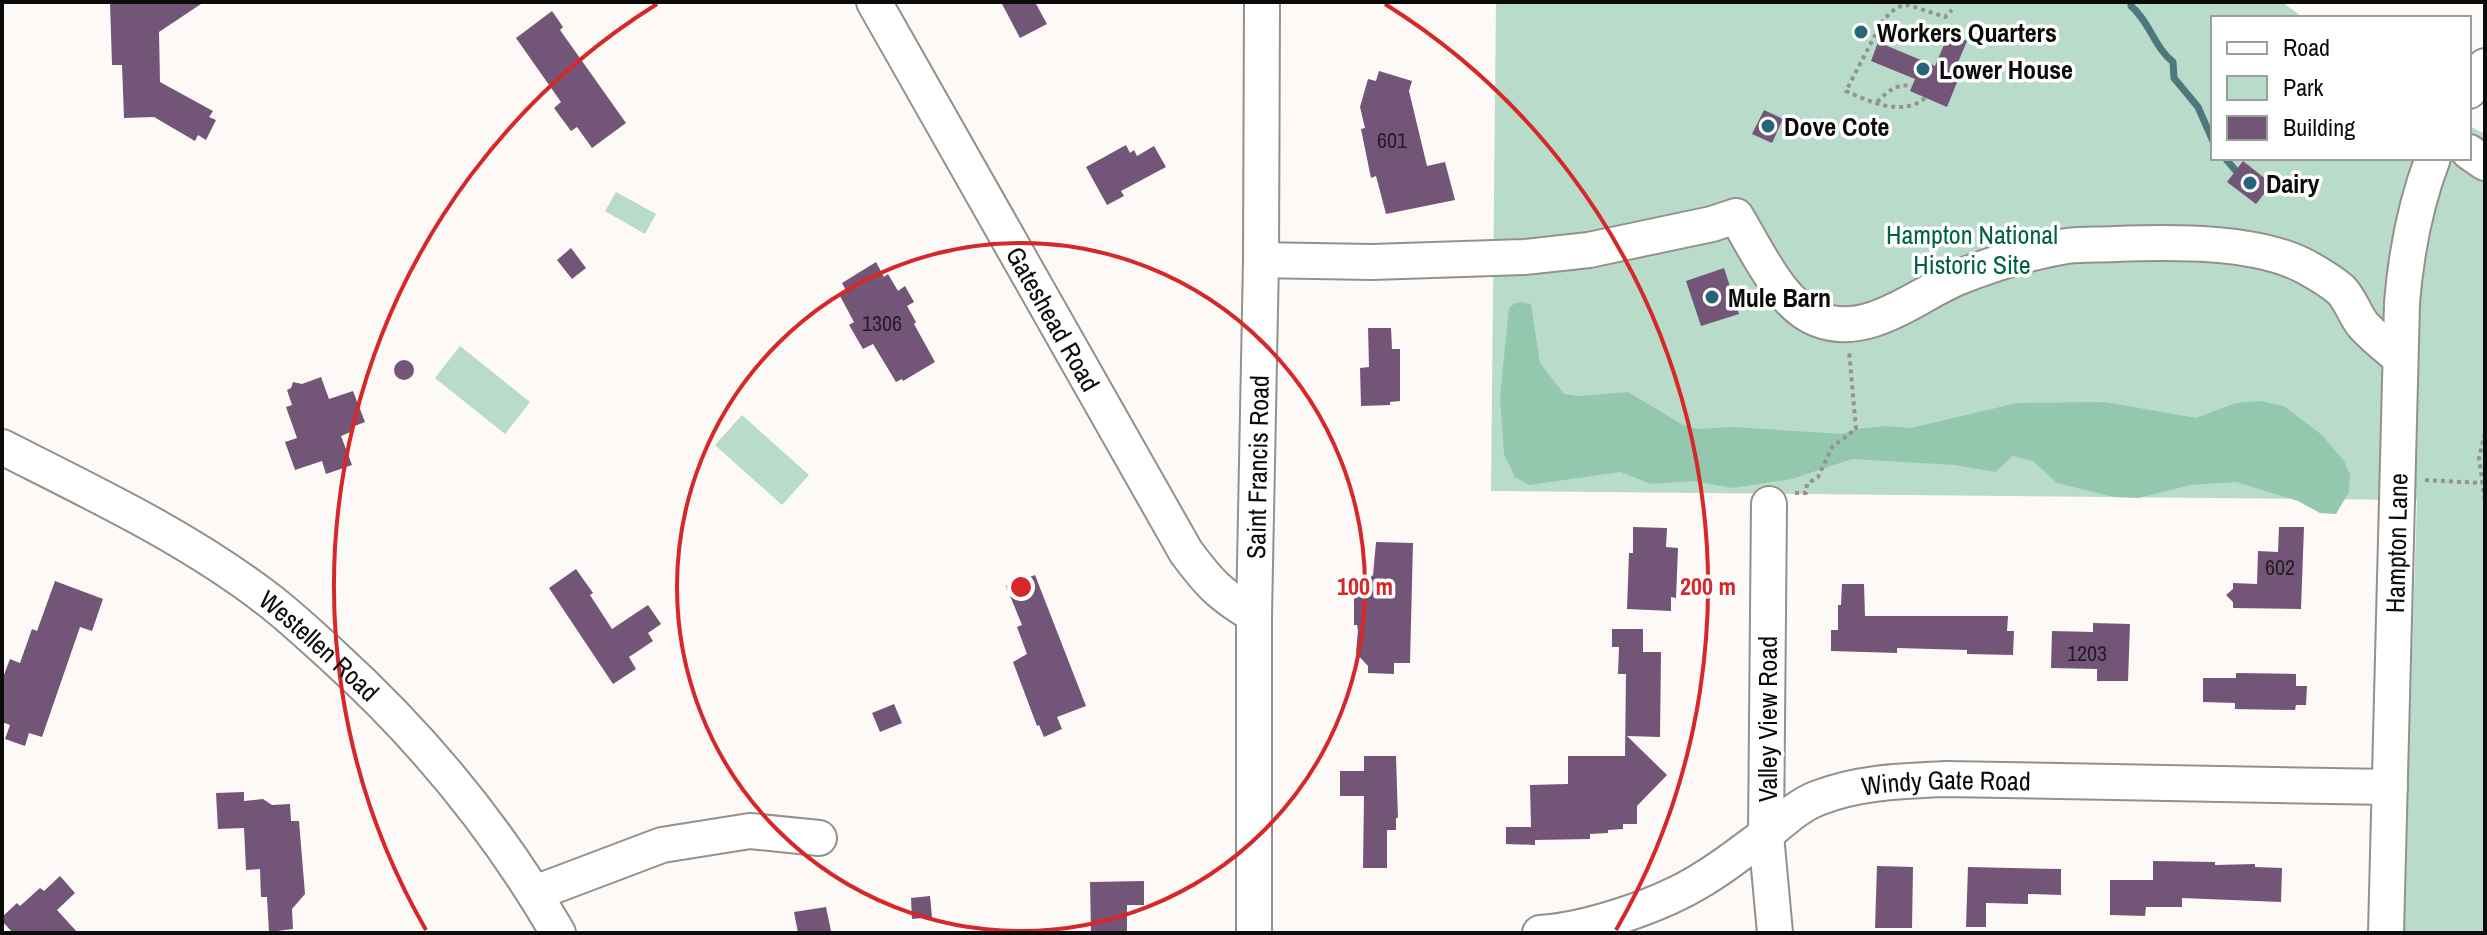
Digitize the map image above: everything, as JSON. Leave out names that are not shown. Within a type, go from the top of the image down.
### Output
[{"type":"street","name":"Gateshead Road","points":[[874,2],[1186,552],[1225,598],[1254,615]]},
{"type":"street","name":"Saint Francis Road","points":[[1254,933],[1254,615],[1262,2]]},
{"type":"street","points":[[2471,88],[2485,66]]},
{"type":"street","name":"Hampton Lane","points":[[2386,933],[2400,358],[2405,271],[2423,185],[2432,160]]},
{"type":"street","points":[[1261,260],[1372,262],[1524,257],[1589,250],[1736,216],[1783,293],[1800,310],[1816,319],[1847,325],[1860,324],[1888,314],[1956,279],[2015,257],[2069,246],[2167,242],[2230,247],[2274,255],[2304,266],[2342,291],[2362,324],[2400,358]]},
{"type":"street","name":"Westellen Road","points":[[2,447],[150,524],[270,601],[374,694],[422,744],[471,801],[535,893],[558,933]]},
{"type":"street","name":"Valley View Road","points":[[1769,504],[1766,835],[1775,933]]},
{"type":"street","name":"Windy Gate Road","points":[[1540,933],[1602,921],[1654,903],[1702,880],[1816,799],[1851,788],[1894,781],[1945,779],[2390,787]]},
{"type":"street","points":[[535,893],[662,845],[750,831],[819,838]]},
{"type":"path","points":[[1922,9],[1925,2]]},
{"type":"path","points":[[1925,98],[1907,107],[1877,102],[1846,91],[1883,20],[1897,7],[1906,4],[1945,17],[1952,10]]},
{"type":"path","points":[[1877,102],[1888,90],[1899,85],[1912,85]]},
{"type":"path","points":[[1769,504],[1768,493],[1806,493],[1807,484],[1818,477],[1832,447],[1856,429],[1847,325]]},
{"type":"path","points":[[2485,433],[2479,458],[2485,499]]},
{"type":"path","points":[[2424,480],[2482,483]]},
{"type":"green space","name":"Hampton National Historic Site","points":[[1496,2],[2282,2],[2301,16],[2211,16],[2211,160],[2471,160],[2471,127],[2485,134],[2485,933],[2403,933],[2417,500],[1491,491]]},
{"type":"green space","points":[[616,192],[656,214],[645,234],[605,211]]},
{"type":"green space","points":[[1523,302],[1531,304],[1540,363],[1564,394],[1579,396],[1628,392],[1683,425],[1698,429],[1731,427],[1843,434],[1856,429],[1886,426],[1911,428],[2017,403],[2105,402],[2196,418],[2236,403],[2260,401],[2284,406],[2322,435],[2344,461],[2350,475],[2349,492],[2336,514],[2320,513],[2298,501],[2236,482],[2190,485],[2139,498],[2114,497],[2057,483],[2033,461],[2013,456],[1995,472],[1954,465],[1852,459],[1792,479],[1733,488],[1693,481],[1651,484],[1620,472],[1529,485],[1515,477],[1504,454],[1500,397],[1509,308]]},
{"type":"green space","points":[[460,346],[530,402],[505,434],[435,378]]},
{"type":"green space","points":[[742,415],[809,475],[782,505],[715,445]]},
{"type":"building","points":[[110,2],[204,2],[159,32],[160,82],[213,111],[209,117],[216,120],[206,140],[198,135],[195,141],[154,117],[124,118],[122,65],[112,65]]},
{"type":"building","points":[[1001,2],[1035,2],[1047,24],[1020,38]]},
{"type":"building","points":[[552,11],[563,27],[560,30],[626,123],[592,148],[577,127],[571,131],[554,108],[561,102],[516,38]]},
{"type":"building","name":"Lower House","points":[[1949,33],[1967,41],[1954,72],[1960,75],[1947,107],[1910,91],[1915,79],[1871,61],[1878,42],[1935,66]]},
{"type":"building","points":[[1379,71],[1412,81],[1409,91],[1427,166],[1445,162],[1455,200],[1386,214],[1376,176],[1371,178],[1361,129],[1365,128],[1360,107],[1368,79],[1376,81]]},
{"type":"building","name":"Dove Cote","points":[[1764,110],[1783,119],[1772,143],[1752,134]]},
{"type":"building","points":[[1126,145],[1130,153],[1134,150],[1137,156],[1154,146],[1166,167],[1121,191],[1124,196],[1107,205],[1086,167]]},
{"type":"building","name":"Dairy","points":[[2243,161],[2272,184],[2256,204],[2227,182]]},
{"type":"building","points":[[571,248],[586,268],[572,279],[557,260]]},
{"type":"building","points":[[876,262],[884,277],[888,274],[898,291],[905,286],[914,302],[907,306],[916,322],[914,324],[935,362],[903,381],[896,382],[873,344],[863,349],[849,325],[854,322],[840,296],[847,292],[842,283]]},
{"type":"building","name":"Mule Barn","points":[[1724,268],[1739,314],[1701,326],[1686,281]]},
{"type":"building","points":[[1368,328],[1391,328],[1392,349],[1400,349],[1400,401],[1390,402],[1390,405],[1361,406],[1360,368],[1369,367]]},
{"type":"building","points":[[400,360],[408,360],[414,370],[408,380],[400,380],[394,374],[394,366]]},
{"type":"building","points":[[321,377],[329,399],[353,391],[365,422],[341,436],[352,465],[326,474],[322,461],[295,470],[285,442],[297,438],[286,407],[292,405],[287,390],[293,382],[302,384]]},
{"type":"building","points":[[1633,527],[1667,528],[1666,547],[1678,548],[1676,598],[1671,597],[1671,611],[1627,609]]},
{"type":"building","points":[[2279,527],[2304,527],[2301,609],[2233,608],[2233,602],[2226,595],[2233,589],[2233,583],[2257,584],[2258,551],[2278,552]]},
{"type":"building","points":[[1376,542],[1413,543],[1410,663],[1394,663],[1394,674],[1368,673],[1368,666],[1356,653],[1358,630],[1354,625],[1354,596],[1363,596],[1363,584],[1373,575]]},
{"type":"building","points":[[576,569],[612,629],[648,605],[661,624],[648,633],[653,641],[629,657],[636,669],[613,684],[549,588]]},
{"type":"building","points":[[1035,575],[1086,706],[1057,717],[1062,729],[1044,737],[1013,662],[1027,654],[1017,627],[1022,625],[1006,586]]},
{"type":"building","points":[[55,581],[103,599],[92,631],[80,627],[42,737],[29,733],[25,746],[5,739],[10,725],[2,722],[2,680],[10,659],[20,663],[32,629],[37,631]]},
{"type":"building","points":[[1842,584],[1864,584],[1865,616],[2008,616],[2007,631],[2014,631],[2013,655],[1897,648],[1897,653],[1831,651],[1831,630],[1838,630]]},
{"type":"building","points":[[2093,623],[2130,624],[2128,681],[2097,681],[2097,669],[2051,668],[2052,631],[2093,632]]},
{"type":"building","points":[[1612,629],[1643,629],[1643,652],[1661,652],[1660,737],[1627,736],[1667,775],[1637,806],[1637,824],[1623,824],[1623,829],[1590,834],[1590,839],[1535,840],[1535,845],[1506,844],[1506,827],[1531,827],[1530,785],[1568,784],[1568,756],[1625,756],[1626,674],[1618,674],[1619,647],[1612,647]]},
{"type":"building","points":[[2236,673],[2296,674],[2296,686],[2307,686],[2306,705],[2296,705],[2295,710],[2235,709],[2235,703],[2203,702],[2203,678],[2236,678]]},
{"type":"building","points":[[894,704],[902,723],[880,732],[872,713]]},
{"type":"building","points":[[1364,756],[1396,756],[1398,818],[1396,830],[1387,830],[1387,868],[1363,868],[1364,796],[1340,796],[1340,771],[1364,771]]},
{"type":"building","points":[[244,792],[244,801],[263,799],[272,805],[290,804],[291,821],[299,821],[305,894],[292,909],[293,929],[269,932],[267,897],[261,897],[260,869],[246,870],[244,828],[218,829],[216,793]]},
{"type":"building","points":[[2153,861],[2255,864],[2255,867],[2282,868],[2281,902],[2182,898],[2182,907],[2146,907],[2145,916],[2110,915],[2110,880],[2153,880]]},
{"type":"building","points":[[1877,866],[1913,867],[1912,928],[1875,928]]},
{"type":"building","points":[[1968,867],[2061,869],[2061,895],[2028,894],[2028,904],[1986,903],[1986,927],[1966,927]]},
{"type":"building","points":[[60,876],[75,893],[57,910],[78,933],[13,933],[2,917],[40,888],[44,891]]},
{"type":"building","points":[[1144,881],[1144,905],[1127,905],[1127,933],[1091,933],[1090,882]]},
{"type":"building","points":[[930,896],[932,917],[912,919],[911,898]]},
{"type":"building","points":[[826,907],[831,931],[798,933],[794,912]]},
{"type":"waterway","points":[[2131,2],[2173,62],[2174,78],[2198,107],[2211,136]]},
{"type":"waterway","points":[[2227,160],[2236,171]]},
{"type":"place","name":"Workers Quarters","points":[[1861,32]]},
{"type":"place","name":"Lower House","points":[[1923,69]]},
{"type":"place","name":"Dove Cote","points":[[1768,126]]},
{"type":"place","name":"Dairy","points":[[2250,183]]},
{"type":"place","name":"Mule Barn","points":[[1712,297]]}]
